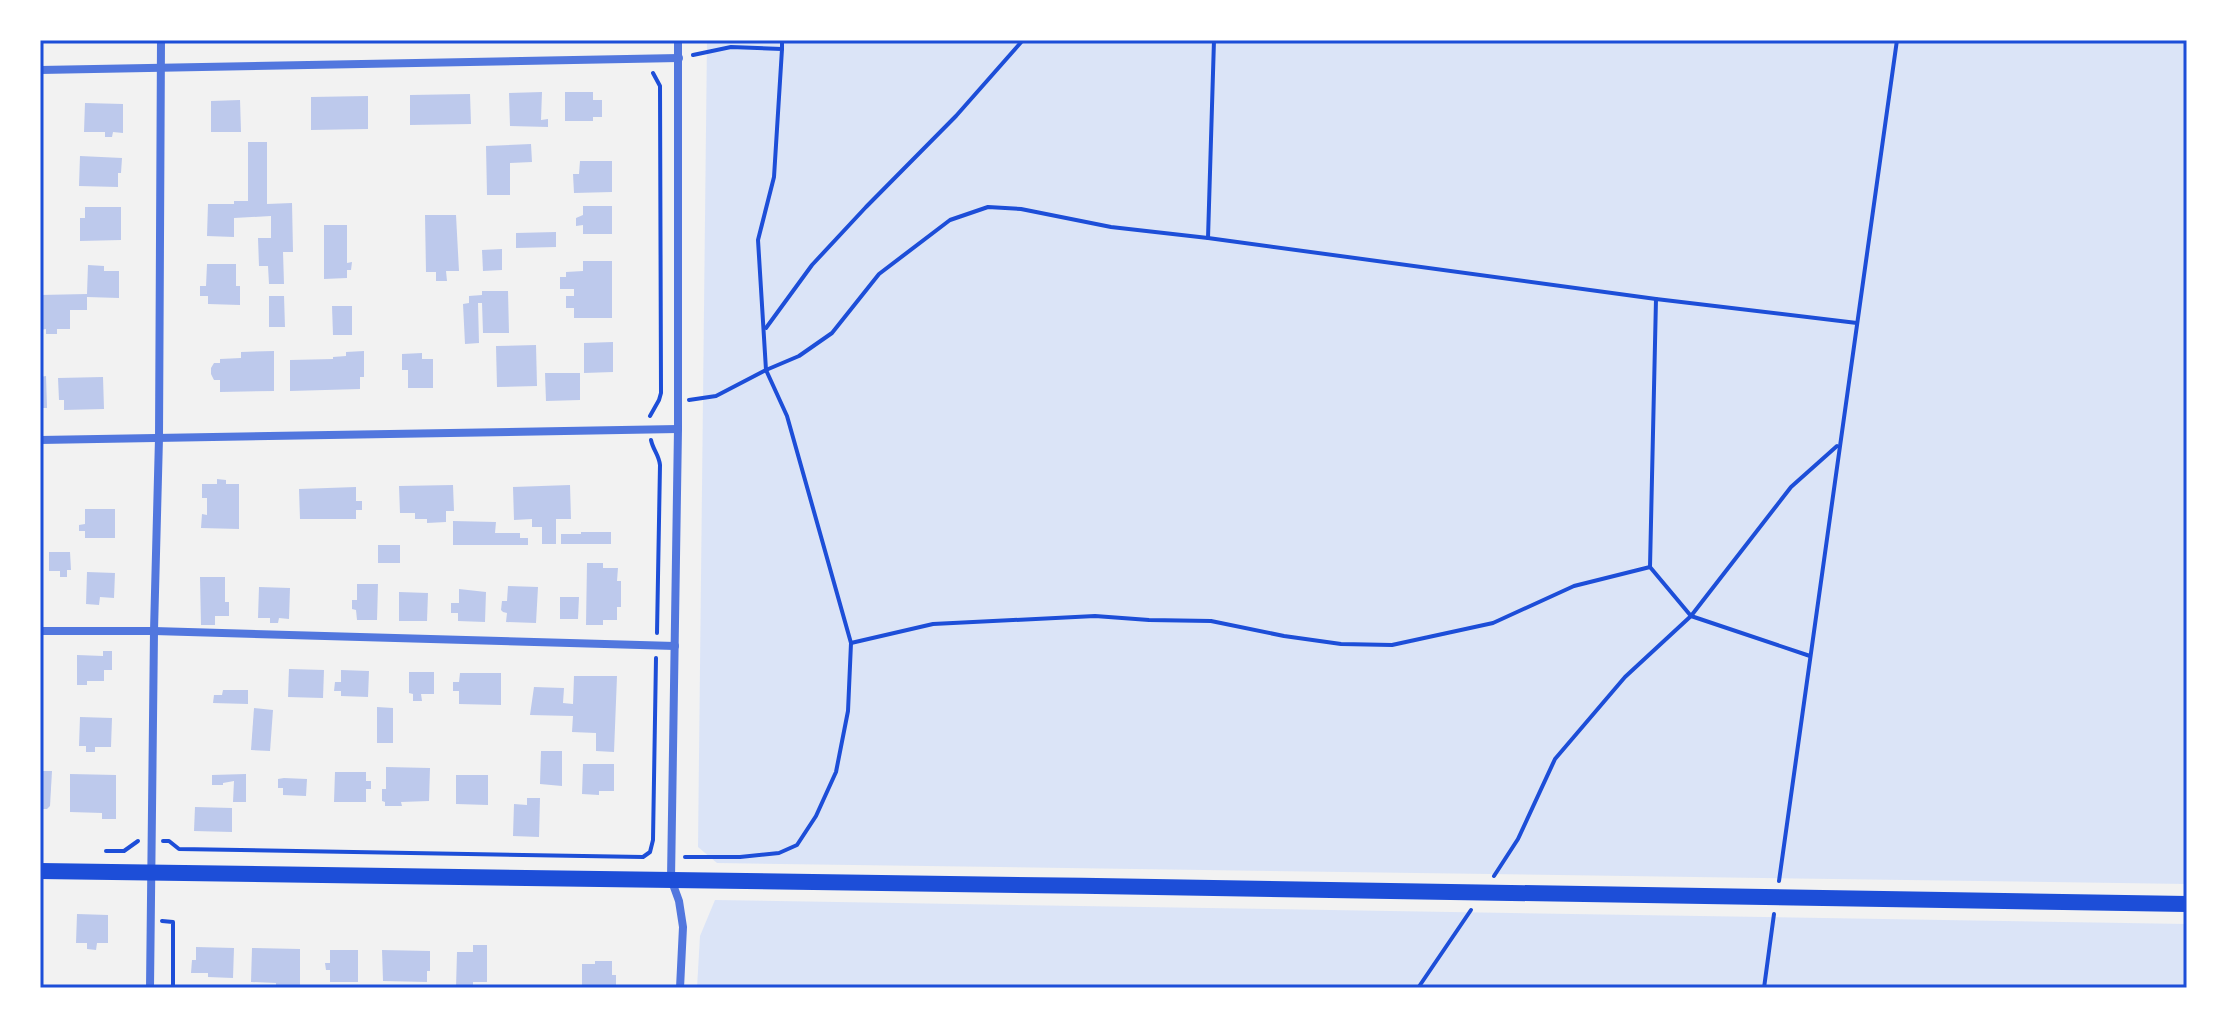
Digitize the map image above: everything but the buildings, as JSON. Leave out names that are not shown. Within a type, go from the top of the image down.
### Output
[{"type":"main road","points":[[40,871],[2187,904]]},
{"type":"street","points":[[150,988],[159,438],[161,40]]},
{"type":"street","points":[[678,40],[678,429],[671,879],[679,901],[683,927],[680,988]]},
{"type":"street","points":[[40,70],[679,58]]},
{"type":"street","points":[[40,440],[678,429]]},
{"type":"street","points":[[40,631],[154,631],[675,646]]},
{"type":"path","points":[[672,857],[740,857],[779,853],[797,845],[816,816],[836,772],[848,711],[851,643],[787,416],[766,370],[758,240],[774,177],[782,40]]},
{"type":"path","points":[[764,330],[812,265],[956,116],[1023,40]]},
{"type":"path","points":[[1208,238],[1214,40]]},
{"type":"path","points":[[1764,988],[1897,40]]},
{"type":"path","points":[[679,58],[731,47],[782,49]]},
{"type":"path","points":[[169,841],[179,849],[647,856],[653,846],[660,465],[650,430],[651,413],[659,400],[660,86],[653,71],[652,59]]},
{"type":"path","points":[[652,397],[678,402],[716,396],[799,356],[832,333],[879,274],[950,220],[988,207],[1021,209],[1111,227],[1857,323]]},
{"type":"path","points":[[1656,299],[1650,567],[1691,616],[1810,656]]},
{"type":"path","points":[[1418,988],[1518,839],[1555,759],[1625,677],[1691,616],[1791,487],[1839,444]]},
{"type":"path","points":[[851,643],[933,624],[1095,616],[1211,621],[1341,644],[1392,645],[1493,623],[1574,586],[1650,567]]},
{"type":"path","points":[[96,852],[124,851],[139,840]]},
{"type":"path","points":[[173,922],[173,988]]},
{"type":"shaded area","points":[[707,40],[2187,40],[2187,884],[717,863],[698,847]]},
{"type":"shaded area","points":[[715,900],[2187,924],[2187,988],[697,988],[700,936]]}]
